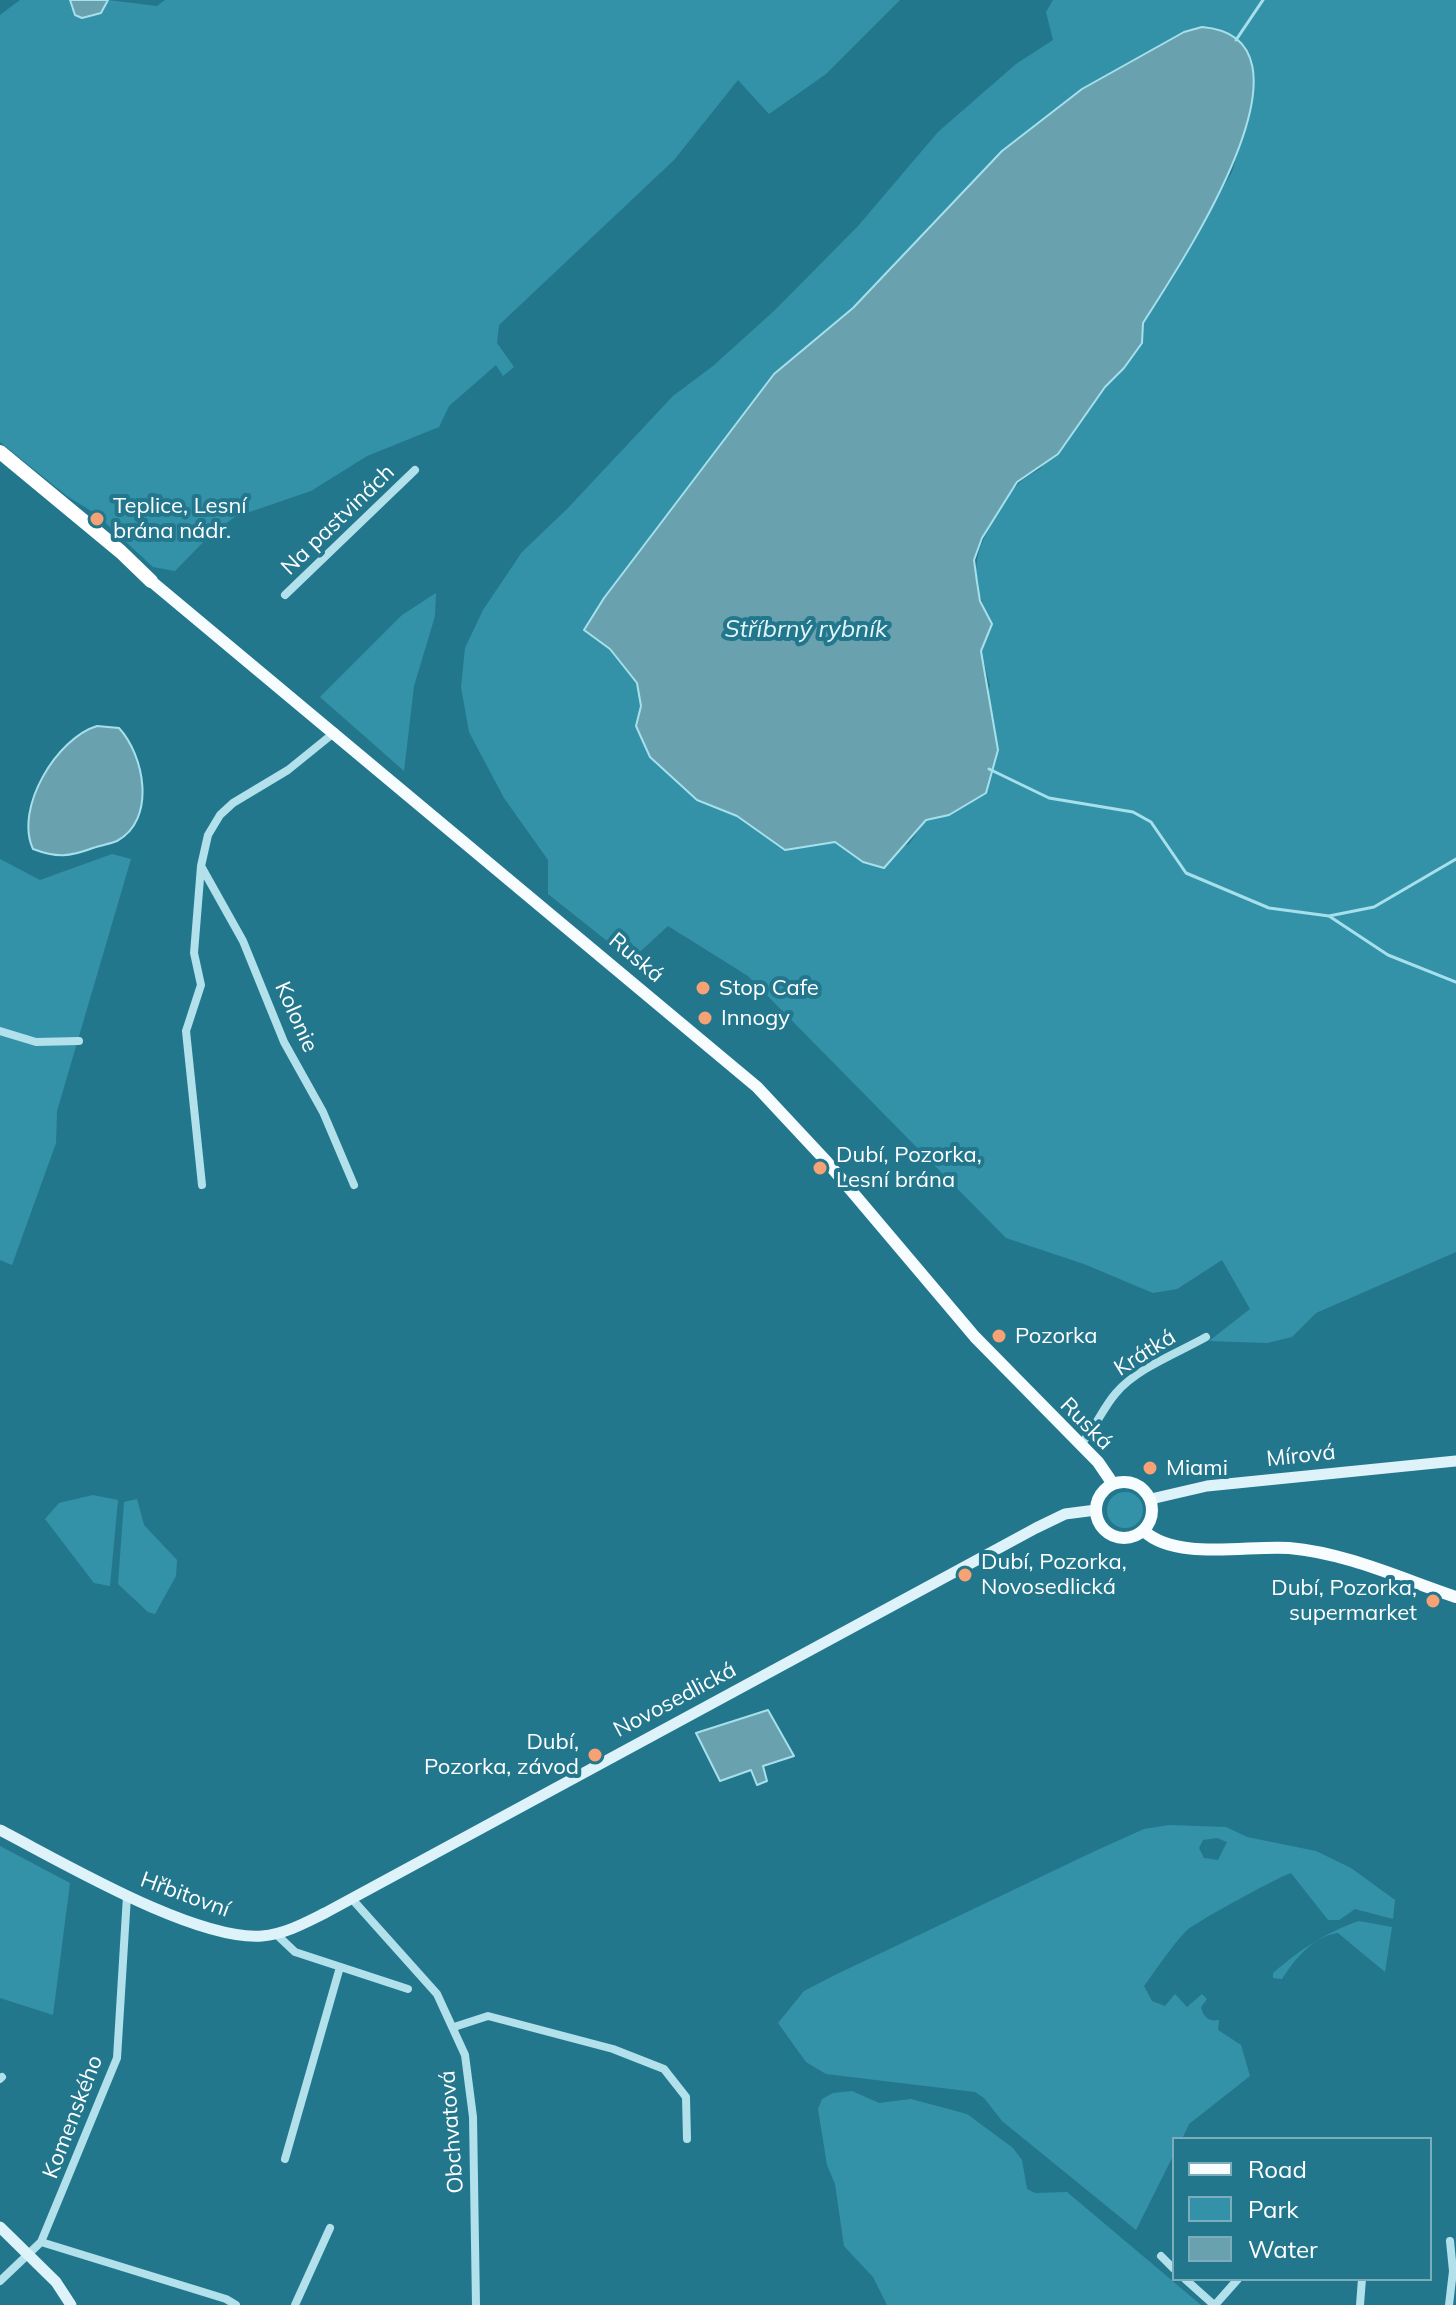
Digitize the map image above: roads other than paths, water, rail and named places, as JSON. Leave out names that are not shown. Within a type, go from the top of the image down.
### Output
[{"type":"highway","points":[[0,452],[121,552],[151,581]]},
{"type":"highway","points":[[0,460],[151,581]]},
{"type":"main road","name":"Ruská","points":[[151,581],[765,1094],[855,1194],[975,1337],[1080,1445],[1113,1484]]},
{"type":"main road","points":[[1113,1484],[1138,1485],[1151,1499],[1152,1518],[1144,1531],[1136,1536],[1117,1538],[1102,1528],[1096,1510],[1101,1495],[1113,1484]]},
{"type":"main road","points":[[1144,1531],[1162,1542],[1190,1547],[1274,1548],[1318,1553],[1456,1597]]},
{"type":"street","name":"Na pastvinách","points":[[285,595],[415,470]]},
{"type":"street","points":[[202,1185],[194,1136],[186,1031],[201,985],[194,953],[201,866],[208,835],[220,815],[233,803],[288,770],[335,732]]},
{"type":"street","name":"Kolonie","points":[[201,866],[243,941],[284,1042],[323,1112],[354,1185]]},
{"type":"street","points":[[0,1031],[36,1042],[79,1041]]},
{"type":"street","name":"Krátká","points":[[1080,1445],[1094,1430],[1117,1392],[1130,1380],[1206,1337]]},
{"type":"street","name":"Mírová","points":[[1151,1499],[1198,1487],[1456,1461]]},
{"type":"street","name":"Novosedlická","points":[[276,1934],[352,1899],[1023,1535],[1065,1514],[1096,1510]]},
{"type":"street","name":"Hřbitovní","points":[[0,1830],[127,1896],[221,1931],[258,1936],[276,1934]]},
{"type":"street","name":"Komenského","points":[[0,2281],[41,2242],[117,2058],[127,1896]]},
{"type":"street","name":"Obchvatová","points":[[352,1899],[421,1974],[454,2027],[465,2055],[473,2117],[476,2305]]},
{"type":"street","points":[[276,1934],[295,1952],[408,1989]]},
{"type":"street","points":[[285,2159],[340,1967]]},
{"type":"street","points":[[454,2027],[488,2016],[613,2049],[664,2069],[686,2097],[687,2139]]},
{"type":"street","points":[[0,2227],[29,2253],[71,2305]]},
{"type":"street","points":[[295,2305],[330,2228]]},
{"type":"street","points":[[1449,2305],[1453,2271],[1450,2241]]},
{"type":"street","points":[[41,2242],[236,2305]]},
{"type":"street","points":[[1161,2256],[1172,2267]]},
{"type":"street","points":[[1187,2281],[1214,2305],[1236,2281]]},
{"type":"street","points":[[1360,2305],[1362,2281]]},
{"type":"water","points":[[70,0],[108,0],[101,13],[82,18],[75,15]]},
{"type":"water","name":"Stříbrný rybník","points":[[1202,27],[1239,41],[1253,71],[1250,113],[1234,161],[1184,258],[1143,323],[1142,343],[1105,387],[1058,454],[1017,482],[982,538],[974,560],[980,601],[992,624],[981,651],[998,750],[986,793],[949,815],[926,820],[884,868],[863,862],[835,842],[785,850],[737,816],[697,800],[650,757],[636,726],[641,706],[637,683],[610,649],[584,630],[604,598],[774,374],[853,308],[1002,151],[1082,89],[1184,32]]},
{"type":"water","points":[[97,726],[119,728],[135,754],[142,786],[138,818],[130,831],[117,841],[85,851],[56,855],[33,849],[29,814],[43,777],[67,745]]},
{"type":"water","points":[[768,1710],[794,1756],[763,1766],[767,1781],[757,1785],[751,1770],[720,1781],[696,1733]]},
{"type":"waterway","points":[[1236,40],[1263,0]]},
{"type":"waterway","points":[[989,769],[1049,798],[1133,812],[1151,822],[1186,873],[1269,908],[1329,916],[1374,907],[1456,859]]},
{"type":"waterway","points":[[1329,916],[1388,955],[1456,982]]},
{"type":"place","name":"Teplice, Lesní brána nádr.","points":[[97,519]]},
{"type":"place","name":"Stop Cafe","points":[[703,988]]},
{"type":"place","name":"Innogy","points":[[705,1018]]},
{"type":"place","name":"Dubí, Pozorka, Lesní brána","points":[[820,1168]]},
{"type":"place","name":"Pozorka","points":[[999,1336]]},
{"type":"place","name":"Miami","points":[[1150,1468]]},
{"type":"place","name":"Dubí, Pozorka, Novosedlická","points":[[965,1575]]},
{"type":"place","name":"Dubí, Pozorka, supermarket","points":[[1433,1601]]},
{"type":"place","name":"Dubí, Pozorka, závod","points":[[595,1755]]}]
